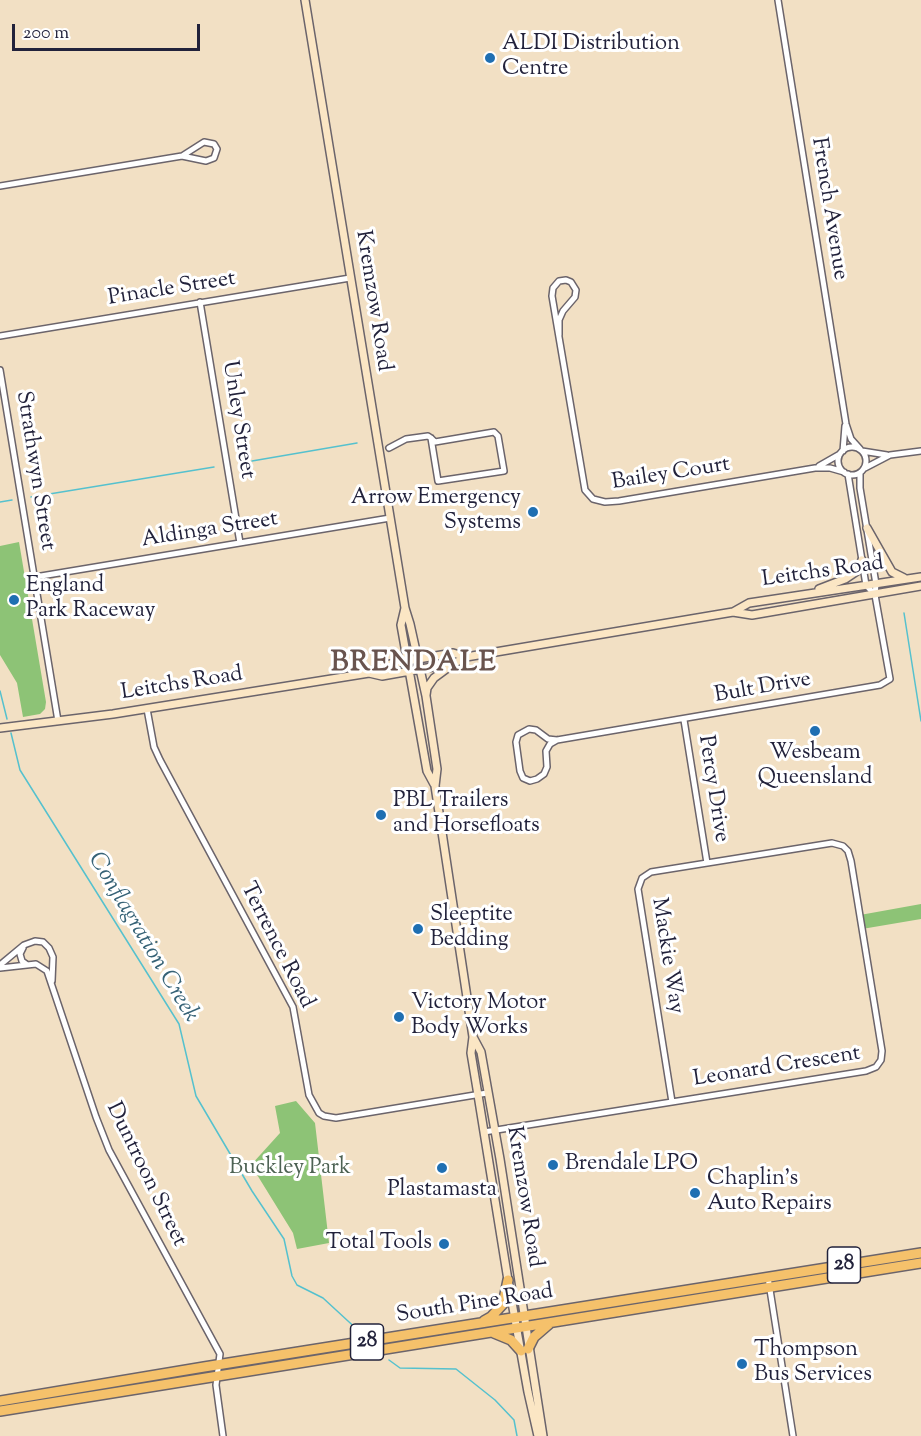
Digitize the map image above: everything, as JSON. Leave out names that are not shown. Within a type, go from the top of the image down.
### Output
[{"type":"highway","name":"South Pine Road","points":[[0,1401],[479,1324],[551,1323],[921,1253]]},
{"type":"highway","name":"South Pine Road","points":[[0,1411],[492,1332],[520,1323],[769,1282],[921,1263]]},
{"type":"highway","points":[[479,1324],[491,1317],[503,1304],[508,1280]]},
{"type":"highway","points":[[492,1332],[511,1340],[525,1350],[534,1337],[551,1323]]},
{"type":"street","name":"Kremzow Road","points":[[305,0],[405,608],[426,696],[437,769],[435,786],[474,1037],[480,1052],[494,1131],[520,1323],[540,1436]]},
{"type":"street","name":"French Avenue","points":[[778,0],[846,424],[851,439],[861,450]]},
{"type":"street","points":[[0,186],[182,156],[206,161],[214,158],[217,149],[214,144],[204,142],[182,156]]},
{"type":"street","name":"Pinacle Street","points":[[0,336],[350,278]]},
{"type":"street","name":"Bailey Court","points":[[559,335],[562,311],[575,297],[576,290],[572,282],[566,280],[559,281],[553,288],[552,296],[585,490],[593,500],[618,501],[815,468],[830,468],[846,473]]},
{"type":"street","name":"Unley Street","points":[[200,302],[240,543]]},
{"type":"street","name":"Strathwyn Street","points":[[0,370],[58,721]]},
{"type":"street","name":"French Avenue","points":[[841,452],[846,424]]},
{"type":"street","points":[[389,448],[406,439],[428,436],[431,438],[435,442],[494,432],[498,436],[504,471],[438,481],[431,438]]},
{"type":"street","points":[[875,595],[866,585],[846,473],[839,466],[841,452],[851,447],[890,455],[921,451]]},
{"type":"street","points":[[861,450],[866,461],[860,488],[876,584],[875,595]]},
{"type":"street","name":"Bailey Court","points":[[815,468],[829,462],[841,452]]},
{"type":"street","points":[[846,473],[862,471],[890,455]]},
{"type":"street","name":"Aldinga Street","points":[[35,577],[390,518]]},
{"type":"street","points":[[867,528],[892,572],[907,579]]},
{"type":"street","points":[[788,597],[829,586],[845,579],[857,571],[862,560]]},
{"type":"street","name":"Leitchs Road","points":[[734,612],[749,603],[921,577]]},
{"type":"street","name":"Leitchs Road","points":[[0,728],[147,709],[369,673],[382,676],[455,663],[466,657],[734,612],[752,615],[921,586]]},
{"type":"street","name":"Bult Drive","points":[[557,740],[880,685],[890,679],[875,595]]},
{"type":"street","name":"Kremzow Road","points":[[405,608],[401,625],[427,771],[435,786]]},
{"type":"street","name":"Leitchs Road","points":[[369,673],[380,666],[453,653],[466,657]]},
{"type":"street","points":[[426,696],[427,688],[434,678],[455,663]]},
{"type":"street","name":"Terrence Road","points":[[147,709],[154,747],[160,760],[293,1007],[309,1095],[319,1113],[336,1118],[487,1093]]},
{"type":"street","name":"Percy Drive","points":[[684,720],[707,863]]},
{"type":"street","points":[[529,729],[536,730],[548,739],[557,740],[546,750],[547,767],[544,774],[530,781],[523,778],[516,742],[518,735],[529,729]]},
{"type":"street","name":"Mackie Way","points":[[672,1102],[638,884],[642,878],[648,873],[832,843],[843,846]]},
{"type":"street","name":"Leonard Crescent","points":[[484,1132],[866,1071],[878,1064],[882,1051],[851,861],[848,851],[843,846]]},
{"type":"street","points":[[0,967],[24,945],[35,941],[43,942],[53,957],[52,983]]},
{"type":"street","points":[[24,945],[20,954],[26,964]]},
{"type":"street","points":[[0,967],[26,964]]},
{"type":"street","name":"Duntroon Street","points":[[26,964],[36,964],[47,971],[109,1150],[220,1353],[219,1365]]},
{"type":"street","name":"Kremzow Road","points":[[474,1037],[471,1053],[508,1280],[520,1323]]},
{"type":"street","points":[[769,1282],[793,1436]]},
{"type":"street","points":[[219,1365],[216,1392],[223,1436]]},
{"type":"green space","name":"England Park Raceway","points":[[19,542],[46,702],[45,709],[40,714],[23,717],[17,683],[0,655],[0,546]]},
{"type":"green space","points":[[921,904],[921,919],[862,929],[860,915]]},
{"type":"green space","name":"Buckley Park","points":[[296,1101],[315,1123],[329,1243],[297,1249],[293,1233],[251,1165],[280,1133],[275,1106]]},
{"type":"waterway","points":[[252,461],[357,443]]},
{"type":"waterway","points":[[31,497],[214,467]]},
{"type":"waterway","points":[[0,502],[12,500]]},
{"type":"waterway","points":[[904,613],[921,721]]},
{"type":"waterway","name":"Conflagration Creek","points":[[0,691],[7,719]]},
{"type":"waterway","name":"Conflagration Creek","points":[[11,733],[20,770],[179,1024],[196,1096],[252,1191],[284,1239],[292,1276],[297,1285],[323,1298],[361,1333]]},
{"type":"waterway","name":"Conflagration Creek","points":[[389,1360],[400,1368],[456,1369],[495,1400],[514,1420],[517,1436]]},
{"type":"place","name":"ALDI Distribution Centre","points":[[490,58]]},
{"type":"place","name":"Arrow Emergency Systems","points":[[533,512]]},
{"type":"place","name":"England Park Raceway","points":[[14,600]]},
{"type":"place","name":"Wesbeam Queensland","points":[[815,731]]},
{"type":"place","name":"PBL Trailers and Horsefloats","points":[[381,815]]},
{"type":"place","name":"Sleeptite Bedding","points":[[418,929]]},
{"type":"place","name":"Victory Motor Body Works","points":[[399,1017]]},
{"type":"place","name":"Brendale LPO","points":[[553,1165]]},
{"type":"place","name":"Plastamasta","points":[[442,1168]]},
{"type":"place","name":"Chaplin's Auto Repairs","points":[[695,1193]]},
{"type":"place","name":"Total Tools","points":[[444,1244]]},
{"type":"place","name":"Thompson Bus Services","points":[[742,1364]]},
{"type":"district","name":"BRENDALE","points":[[414,665]]}]
